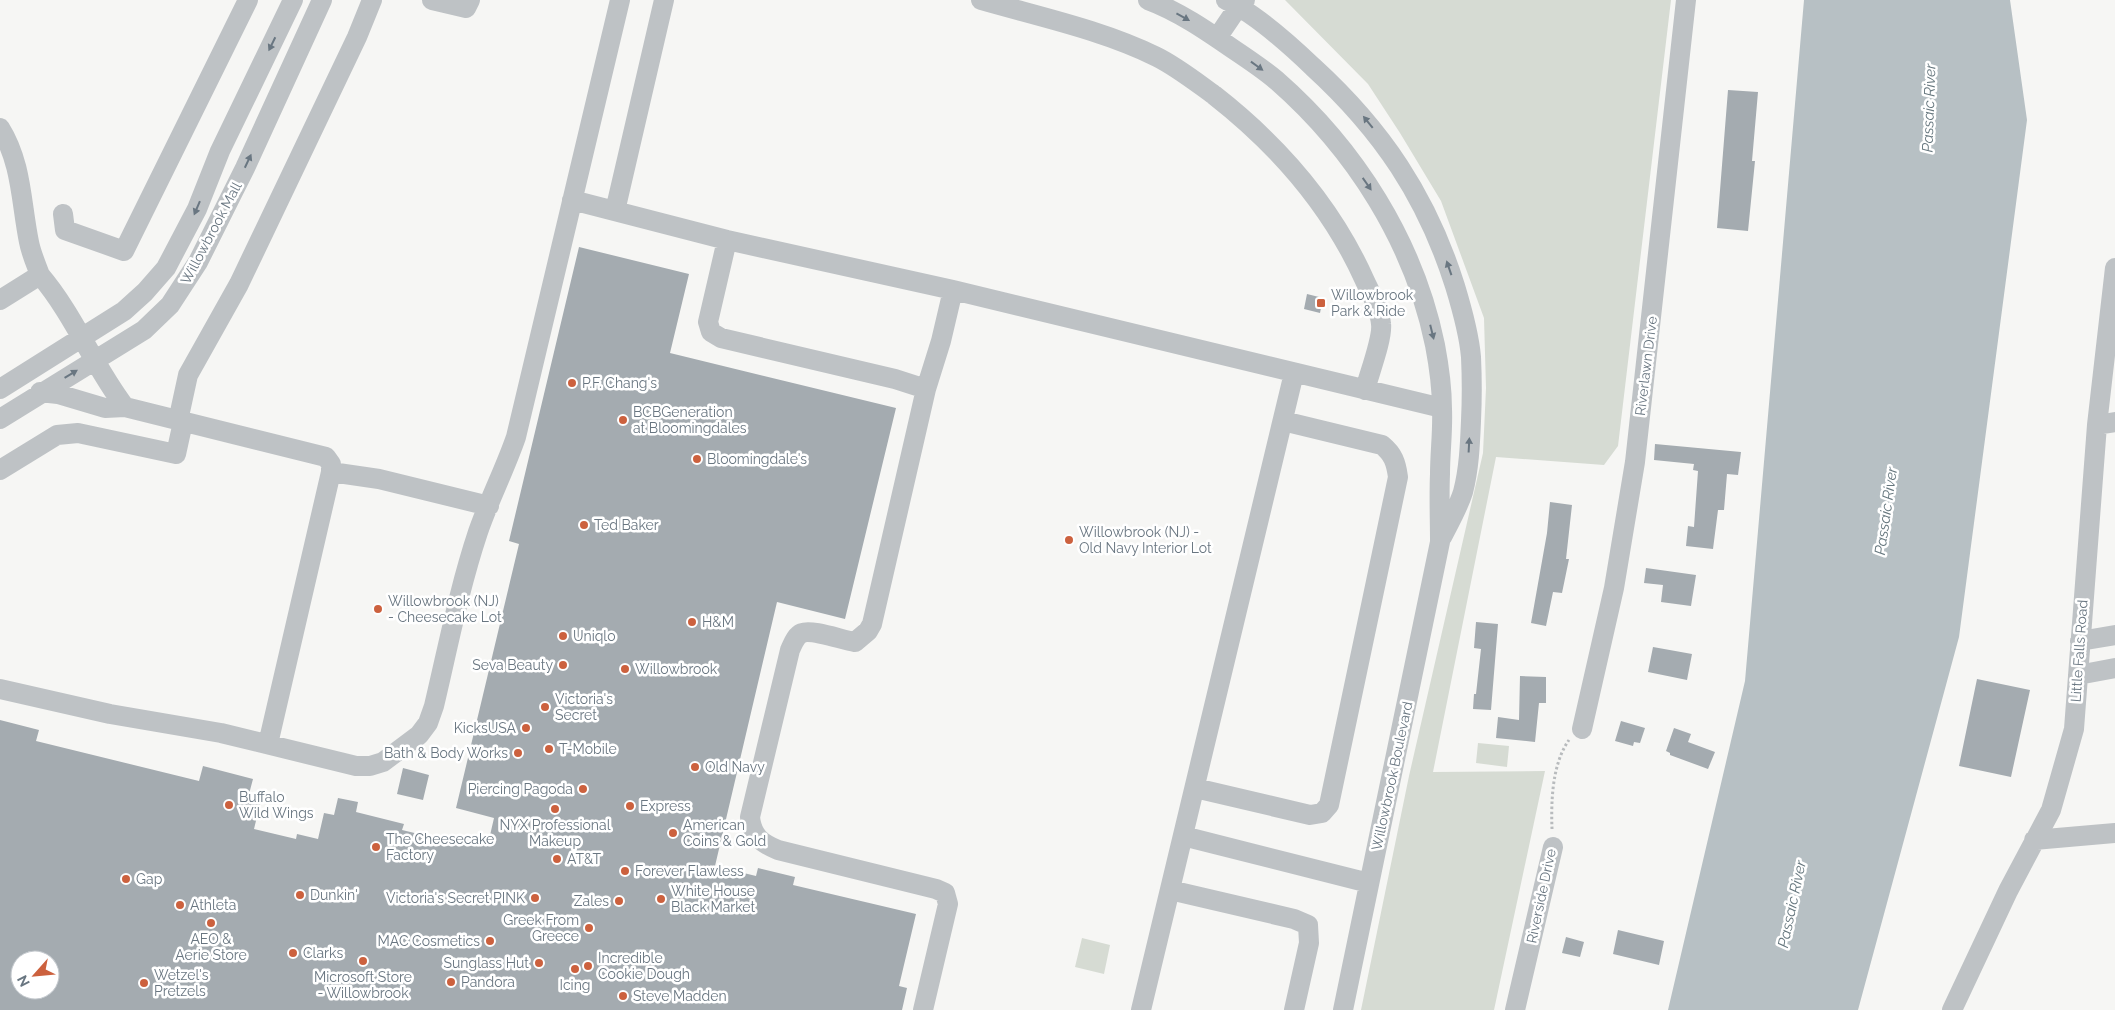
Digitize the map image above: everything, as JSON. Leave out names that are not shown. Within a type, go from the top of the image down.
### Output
[{"type":"street","points":[[63,214],[65,230],[124,251],[248,0]]},
{"type":"street","name":"Willowbrook Mall","points":[[0,389],[124,311],[145,292],[166,268],[197,209],[220,151],[293,0]]},
{"type":"street","name":"Willowbrook Mall","points":[[0,419],[40,392],[144,330],[170,305],[198,262],[245,168],[322,0]]},
{"type":"street","points":[[0,470],[57,435],[78,433],[176,454],[188,375],[239,284],[357,37],[372,0]]},
{"type":"street","points":[[432,0],[466,8],[470,0]]},
{"type":"street","points":[[0,689],[110,714],[221,733],[356,766],[370,766],[383,762],[419,736],[428,724],[434,706],[463,580],[488,506],[506,468],[516,437],[620,0]]},
{"type":"street","points":[[615,211],[664,0]]},
{"type":"street","name":"Willowbrook Boulevard","points":[[1148,0],[1182,16],[1275,79],[1306,108],[1350,160],[1378,198],[1411,266],[1425,306],[1435,346],[1442,408],[1440,542],[1343,1010]]},
{"type":"street","name":"Riverlawn Drive","points":[[1582,729],[1605,631],[1626,523],[1634,470],[1686,0]]},
{"type":"street","points":[[991,1],[1120,40],[1159,58],[1200,84],[1228,106],[1281,156],[1319,200],[1345,240],[1374,301],[1381,324],[1365,390]]},
{"type":"street","points":[[1217,38],[1236,2]]},
{"type":"street","name":"Willowbrook Boulevard","points":[[1236,2],[1289,44],[1341,92],[1367,120],[1415,191],[1436,234],[1462,312],[1471,355],[1472,395],[1469,458],[1462,494],[1440,542]]},
{"type":"street","points":[[0,128],[10,143],[17,166],[29,244],[40,275],[54,291],[82,337],[108,386],[125,407]]},
{"type":"street","points":[[572,200],[727,240],[953,290],[1442,408]]},
{"type":"street","points":[[727,240],[708,322],[711,332],[721,338],[895,379],[926,389]]},
{"type":"street","name":"Little Falls Road","points":[[1952,1010],[2008,891],[2051,810],[2074,730],[2080,641],[2106,423],[2115,268]]},
{"type":"street","points":[[0,300],[40,275]]},
{"type":"street","points":[[923,1010],[948,904],[945,893],[936,889],[766,845],[757,839],[751,828],[750,817],[794,639],[801,634],[809,632],[854,642],[868,631],[872,624],[926,389],[941,341],[953,290]]},
{"type":"street","points":[[1142,1010],[1294,373]]},
{"type":"street","points":[[40,392],[58,394],[106,408],[125,407],[326,457],[331,464],[331,472],[268,744]]},
{"type":"street","points":[[1195,788],[1310,815],[1322,813],[1329,805],[1398,477],[1391,453],[1382,445],[1283,421]]},
{"type":"street","points":[[331,472],[379,479],[488,506]]},
{"type":"street","points":[[2080,641],[2115,635]]},
{"type":"street","points":[[2078,675],[2115,668]]},
{"type":"street","points":[[2034,840],[2115,832]]},
{"type":"street","points":[[1183,836],[1370,883]]},
{"type":"street","name":"Riverside Drive","points":[[1515,1010],[1553,847]]},
{"type":"street","points":[[1170,890],[1294,919],[1308,925],[1309,943],[1294,1010]]},
{"type":"path","name":"Riverside Drive","points":[[1553,847],[1552,793],[1559,762],[1565,746],[1573,735],[1582,729]]},
{"type":"shaded area","points":[[1285,0],[1671,0],[1618,446],[1604,465],[1496,457],[1433,772],[1545,771],[1494,1010],[1361,1010],[1409,776],[1483,453],[1486,388],[1484,318],[1441,201],[1400,133],[1368,84]]},
{"type":"shaded area","points":[[1478,743],[1509,746],[1507,767],[1476,763]]},
{"type":"shaded area","points":[[1082,938],[1110,945],[1104,974],[1075,967]]},
{"type":"water","name":"Passaic River","points":[[1804,0],[2010,0],[2027,120],[1959,637],[1858,1010],[1668,1010],[1745,681]]},
{"type":"building","points":[[1728,90],[1758,92],[1752,161],[1755,161],[1748,231],[1717,228]]},
{"type":"building","name":"Willowbrook","points":[[579,247],[689,274],[670,353],[896,408],[845,619],[777,602],[715,866],[756,876],[758,868],[795,877],[793,885],[916,914],[899,986],[907,988],[902,1010],[0,1010],[0,720],[39,730],[36,741],[199,781],[203,766],[253,779],[249,794],[262,796],[254,829],[296,839],[297,834],[318,839],[324,813],[334,815],[338,798],[358,802],[356,812],[404,824],[402,830],[448,841],[449,835],[488,844],[494,818],[456,808],[519,544],[509,541]]},
{"type":"building","points":[[1307,294],[1323,298],[1320,313],[1304,309]]},
{"type":"building","points":[[1655,444],[1741,452],[1738,475],[1727,474],[1724,510],[1718,510],[1713,549],[1686,546],[1688,526],[1694,527],[1698,471],[1693,470],[1694,464],[1654,460]]},
{"type":"building","points":[[1550,502],[1572,505],[1566,559],[1569,559],[1562,593],[1553,592],[1546,626],[1531,623],[1547,533]]},
{"type":"building","points":[[1646,568],[1696,575],[1691,606],[1661,602],[1663,585],[1644,583]]},
{"type":"building","points":[[1476,622],[1498,624],[1491,710],[1473,709],[1481,649],[1474,648]]},
{"type":"building","points":[[1653,647],[1692,654],[1687,680],[1648,672]]},
{"type":"building","points":[[1520,676],[1546,677],[1546,703],[1539,703],[1535,742],[1496,738],[1498,717],[1519,720]]},
{"type":"building","points":[[1977,679],[2030,690],[2011,777],[1959,766]]},
{"type":"building","points":[[1621,721],[1645,728],[1640,743],[1634,742],[1633,746],[1615,741]]},
{"type":"building","points":[[1674,728],[1691,734],[1688,742],[1715,752],[1708,769],[1670,755],[1666,751]]},
{"type":"building","points":[[403,768],[429,775],[423,800],[397,794]]},
{"type":"building","points":[[1618,930],[1664,941],[1659,965],[1613,954]]},
{"type":"building","points":[[1566,937],[1584,942],[1580,957],[1562,953]]},
{"type":"place","name":"Willowbrook Park & Ride","points":[[1321,303]]},
{"type":"place","name":"P.F. Chang's","points":[[572,383]]},
{"type":"place","name":"BCBGeneration at Bloomingdales","points":[[623,420]]},
{"type":"place","name":"Bloomingdale's","points":[[697,459]]},
{"type":"place","name":"Ted Baker","points":[[584,525]]},
{"type":"place","name":"Willowbrook (NJ) - Old Navy Interior Lot","points":[[1069,540]]},
{"type":"place","name":"Willowbrook (NJ) - Cheesecake Lot","points":[[378,609]]},
{"type":"place","name":"H&M","points":[[692,622]]},
{"type":"place","name":"Uniqlo","points":[[563,636]]},
{"type":"place","name":"Seva Beauty","points":[[563,665]]},
{"type":"place","name":"Willowbrook","points":[[625,669]]},
{"type":"place","name":"Victoria's Secret","points":[[545,707]]},
{"type":"place","name":"KicksUSA","points":[[526,728]]},
{"type":"place","name":"T-Mobile","points":[[549,749]]},
{"type":"place","name":"Bath & Body Works","points":[[518,753]]},
{"type":"place","name":"Old Navy","points":[[695,767]]},
{"type":"place","name":"Piercing Pagoda","points":[[583,789]]},
{"type":"place","name":"Buffalo Wild Wings","points":[[229,805]]},
{"type":"place","name":"Express","points":[[630,806]]},
{"type":"place","name":"NYX Professional Makeup","points":[[555,809]]},
{"type":"place","name":"American Coins & Gold","points":[[673,833]]},
{"type":"place","name":"The Cheesecake Factory","points":[[376,847]]},
{"type":"place","name":"AT&T","points":[[557,859]]},
{"type":"place","name":"Forever Flawless","points":[[625,871]]},
{"type":"place","name":"Gap","points":[[126,879]]},
{"type":"place","name":"Dunkin'","points":[[300,895]]},
{"type":"place","name":"Victoria's Secret PINK","points":[[535,898]]},
{"type":"place","name":"White House Black Market","points":[[661,899]]},
{"type":"place","name":"Zales","points":[[619,901]]},
{"type":"place","name":"Athleta","points":[[180,905]]},
{"type":"place","name":"AEO & Aerie Store","points":[[211,923]]},
{"type":"place","name":"Greek From Greece","points":[[589,928]]},
{"type":"place","name":"MAC Cosmetics","points":[[490,941]]},
{"type":"place","name":"Clarks","points":[[293,953]]},
{"type":"place","name":"Microsoft Store - Willowbrook","points":[[363,961]]},
{"type":"place","name":"Sunglass Hut","points":[[539,963]]},
{"type":"place","name":"Incredible Cookie Dough","points":[[588,966]]},
{"type":"place","name":"Icing","points":[[575,969]]},
{"type":"place","name":"Pandora","points":[[451,982]]},
{"type":"place","name":"Wetzel's Pretzels","points":[[144,983]]},
{"type":"place","name":"Steve Madden","points":[[623,996]]}]
